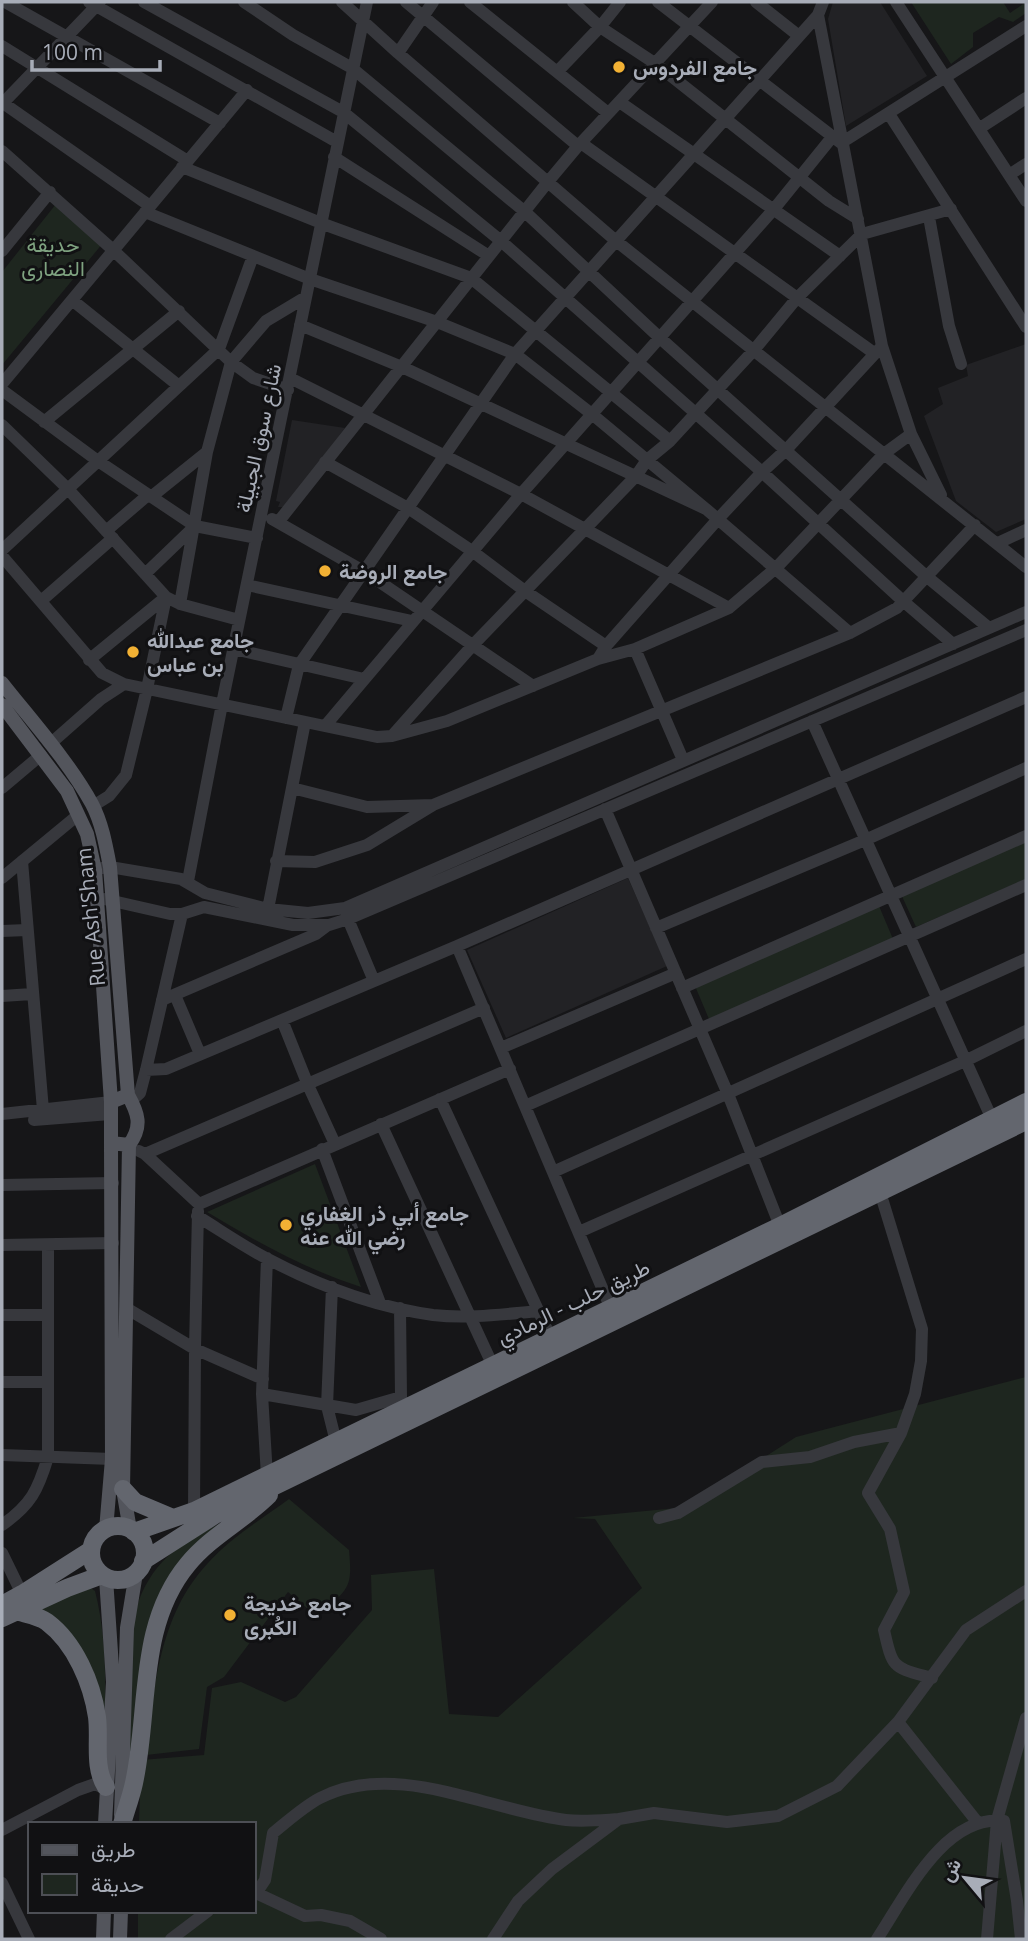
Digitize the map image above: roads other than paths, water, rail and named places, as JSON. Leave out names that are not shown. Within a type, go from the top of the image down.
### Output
[{"type":"highway","name":"طريق حلب - الرمادي","points":[[140,1567],[215,1515],[403,1403],[493,1366],[551,1338],[1026,1102]]},
{"type":"highway","name":"طريق حلب - الرمادي","points":[[132,1531],[194,1511],[274,1479],[1026,1121]]},
{"type":"highway","points":[[123,1822],[135,1783],[147,1668],[155,1632],[168,1598],[187,1565],[208,1543],[255,1509],[274,1479]]},
{"type":"highway","points":[[123,1489],[135,1502],[173,1518]]},
{"type":"highway","points":[[122,1527],[132,1531],[143,1545],[140,1567],[122,1580],[104,1576],[10,1607],[91,1549],[99,1535],[106,1530],[122,1527]]},
{"type":"highway","points":[[91,1549],[92,1559],[104,1576]]},
{"type":"highway","points":[[10,1607],[45,1620],[75,1653],[88,1680],[97,1717],[98,1760],[106,1788]]},
{"type":"main road","name":"Rue Ash'Sham","points":[[2,683],[46,749],[103,868]]},
{"type":"main road","name":"Rue Ash'Sham","points":[[2,705],[46,749],[93,806],[103,868],[111,1143]]},
{"type":"main road","name":"Rue Ash'Sham","points":[[104,899],[129,1098],[138,1117],[137,1131],[129,1145]]},
{"type":"main road","points":[[110,1108],[129,1098]]},
{"type":"main road","points":[[106,1530],[112,1459],[111,1143],[129,1145],[123,1489],[132,1531]]},
{"type":"main road","points":[[122,1822],[127,1628],[140,1567]]},
{"type":"main road","points":[[104,1576],[113,1682],[105,1822]]},
{"type":"main road","points":[[103,1939],[104,1913]]},
{"type":"main road","points":[[120,1939],[121,1913]]},
{"type":"street","points":[[5,2],[220,122]]},
{"type":"street","points":[[144,2],[343,113],[501,241],[953,644]]},
{"type":"street","points":[[244,2],[293,35],[352,68],[524,211],[660,338],[926,576],[989,628]]},
{"type":"street","points":[[342,2],[615,240],[1026,567]]},
{"type":"street","name":"شارع سوق الجبيلة","points":[[129,1098],[139,1093],[169,997],[192,885],[222,704],[367,2]]},
{"type":"street","points":[[407,2],[579,145],[797,298],[878,349]]},
{"type":"street","points":[[398,53],[433,2]]},
{"type":"street","points":[[470,2],[608,113]]},
{"type":"street","points":[[573,2],[600,27],[656,64],[800,178],[859,219]]},
{"type":"street","points":[[557,72],[620,2]]},
{"type":"street","points":[[658,2],[837,139]]},
{"type":"street","points":[[279,521],[547,183],[712,2]]},
{"type":"street","points":[[756,2],[799,36]]},
{"type":"street","points":[[286,718],[299,665],[515,354],[818,15],[823,2]]},
{"type":"street","points":[[896,2],[1026,201]]},
{"type":"street","points":[[337,142],[95,3],[67,38],[2,103],[148,209],[310,279],[437,322],[515,354],[706,509],[850,633]]},
{"type":"street","points":[[818,15],[837,139],[862,234],[878,349],[911,434],[942,498]]},
{"type":"street","points":[[326,726],[521,494],[837,139],[889,114],[1026,26]]},
{"type":"street","points":[[2,46],[185,164],[321,223],[471,278],[670,441]]},
{"type":"street","points":[[2,384],[247,90]]},
{"type":"street","points":[[979,128],[1026,98]]},
{"type":"street","points":[[621,103],[840,256]]},
{"type":"street","points":[[889,114],[1026,327]]},
{"type":"street","points":[[2,152],[112,249],[230,362],[253,378],[289,384],[363,414],[521,494],[729,608]]},
{"type":"street","points":[[334,157],[489,256]]},
{"type":"street","points":[[1009,174],[1026,164]]},
{"type":"street","points":[[3,245],[50,192]]},
{"type":"street","points":[[392,736],[472,646],[636,476],[647,460],[695,415],[797,298],[862,234],[950,209]]},
{"type":"street","points":[[929,217],[949,326],[961,364]]},
{"type":"street","points":[[2,550],[219,349],[253,256]]},
{"type":"street","points":[[180,604],[207,452],[230,362],[266,321],[306,297]]},
{"type":"street","points":[[72,300],[179,386]]},
{"type":"street","points":[[44,422],[179,311]]},
{"type":"street","points":[[300,326],[402,367],[706,509]]},
{"type":"street","points":[[598,659],[606,646],[718,519],[786,450],[878,349]]},
{"type":"street","points":[[2,390],[98,461],[195,526],[257,538]]},
{"type":"street","points":[[2,425],[68,489],[166,597],[180,604],[239,620]]},
{"type":"street","points":[[2,556],[89,660],[102,673],[124,684],[377,737],[392,736],[447,721],[598,659],[635,649],[729,608],[776,568],[885,453],[911,434]]},
{"type":"street","points":[[41,601],[149,496],[207,452]]},
{"type":"street","points":[[325,462],[408,508],[606,646]]},
{"type":"street","points":[[262,515],[279,521],[365,572],[417,616],[472,646],[533,686]]},
{"type":"street","points":[[276,861],[315,862],[367,845],[433,805],[850,633],[897,608],[975,525]]},
{"type":"street","points":[[145,574],[195,526]]},
{"type":"street","points":[[998,543],[1026,530]]},
{"type":"street","points":[[247,585],[342,605],[417,616]]},
{"type":"street","points":[[89,660],[166,597]]},
{"type":"street","points":[[93,806],[109,796],[126,775],[166,597]]},
{"type":"street","points":[[103,868],[192,885],[205,893],[268,909],[308,913],[345,908],[1026,612]]},
{"type":"street","points":[[200,1054],[169,997],[316,934],[329,925],[1026,630]]},
{"type":"street","points":[[234,649],[364,679]]},
{"type":"street","points":[[635,649],[683,760]]},
{"type":"street","points":[[2,788],[102,699],[124,684]]},
{"type":"street","points":[[146,1070],[166,1069],[457,946],[1026,697]]},
{"type":"street","points":[[812,721],[992,1119]]},
{"type":"street","points":[[268,909],[305,722]]},
{"type":"street","points":[[656,928],[865,840],[1026,768]]},
{"type":"street","points":[[292,788],[367,807],[433,805]]},
{"type":"street","points":[[605,809],[728,1094],[780,1226]]},
{"type":"street","points":[[2,878],[78,815]]},
{"type":"street","points":[[682,988],[1026,836]]},
{"type":"street","points":[[22,861],[43,1111]]},
{"type":"street","points":[[525,1106],[701,1031],[1026,885]]},
{"type":"street","points":[[104,899],[170,914],[204,907],[293,925],[329,925]]},
{"type":"street","points":[[348,919],[374,981]]},
{"type":"street","points":[[2,931],[27,930]]},
{"type":"street","points":[[457,946],[611,1309]]},
{"type":"street","points":[[553,1172],[1026,959]]},
{"type":"street","points":[[500,1048],[676,973]]},
{"type":"street","points":[[2,996],[32,994]]},
{"type":"street","points":[[145,1154],[484,1008]]},
{"type":"street","points":[[282,1020],[335,1144]]},
{"type":"street","points":[[579,1232],[965,1061],[1026,1031]]},
{"type":"street","points":[[198,1210],[322,1149],[510,1069]]},
{"type":"street","points":[[440,1099],[551,1338]]},
{"type":"street","points":[[2,1114],[110,1108]]},
{"type":"street","points":[[2,1122],[110,1108]]},
{"type":"street","points":[[381,1124],[493,1366]]},
{"type":"street","points":[[129,1145],[145,1154],[198,1210],[267,1258],[332,1287],[380,1303],[434,1315],[469,1317],[539,1311]]},
{"type":"street","points":[[322,1149],[380,1303]]},
{"type":"street","points":[[2,1185],[113,1183]]},
{"type":"street","points":[[880,1192],[922,1329],[921,1361],[915,1394],[901,1433],[868,1493],[890,1529],[904,1592],[884,1630],[890,1659],[903,1670],[932,1678]]},
{"type":"street","points":[[194,1511],[198,1210]]},
{"type":"street","points":[[2,1245],[113,1243]]},
{"type":"street","points":[[2,1525],[21,1512],[39,1485],[48,1457],[48,1245]]},
{"type":"street","points":[[267,1258],[262,1394],[274,1479]]},
{"type":"street","points":[[332,1287],[327,1406],[336,1442]]},
{"type":"street","points":[[126,1308],[195,1349],[263,1379]]},
{"type":"street","points":[[262,1394],[356,1410],[403,1403],[400,1308]]},
{"type":"street","points":[[2,1315],[48,1315]]},
{"type":"street","points":[[2,1382],[48,1382]]},
{"type":"street","points":[[659,1518],[678,1513],[762,1462],[810,1457],[854,1442],[901,1433]]},
{"type":"street","points":[[2,1455],[112,1459]]},
{"type":"street","points":[[2,1553],[10,1607]]},
{"type":"street","points":[[256,1891],[265,1880],[273,1833],[321,1798],[349,1788],[398,1783],[427,1787],[568,1820],[619,1819],[654,1812],[727,1822],[778,1816],[837,1786],[898,1722],[967,1630],[1026,1591]]},
{"type":"street","points":[[987,1939],[997,1820],[1026,1718]]},
{"type":"street","points":[[898,1722],[978,1823]]},
{"type":"street","points":[[2,1830],[78,1790],[95,1784],[106,1788]]},
{"type":"street","points":[[493,1939],[518,1901],[552,1869],[619,1819]]},
{"type":"street","points":[[877,1939],[937,1851],[954,1834],[978,1823],[997,1820],[1003,1821],[1021,1939]]},
{"type":"street","points":[[2,1882],[29,1939]]},
{"type":"street","points":[[256,1892],[305,1916],[321,1914],[349,1921],[381,1939]]},
{"type":"street","points":[[172,1939],[205,1913]]},
{"type":"place","name":"جامع الفردوس","points":[[619,67]]},
{"type":"place","name":"جامع الروضة","points":[[325,571]]},
{"type":"place","name":"جامع عبدالله بن عباس","points":[[133,652]]},
{"type":"place","name":"جامع أبي ذر الغفاري رضي الله عنه","points":[[286,1225]]},
{"type":"place","name":"جامع خديجة الكُبرى","points":[[230,1615]]},
{"type":"park label","name":"حديقة النصارى","points":[[53,256]]}]
